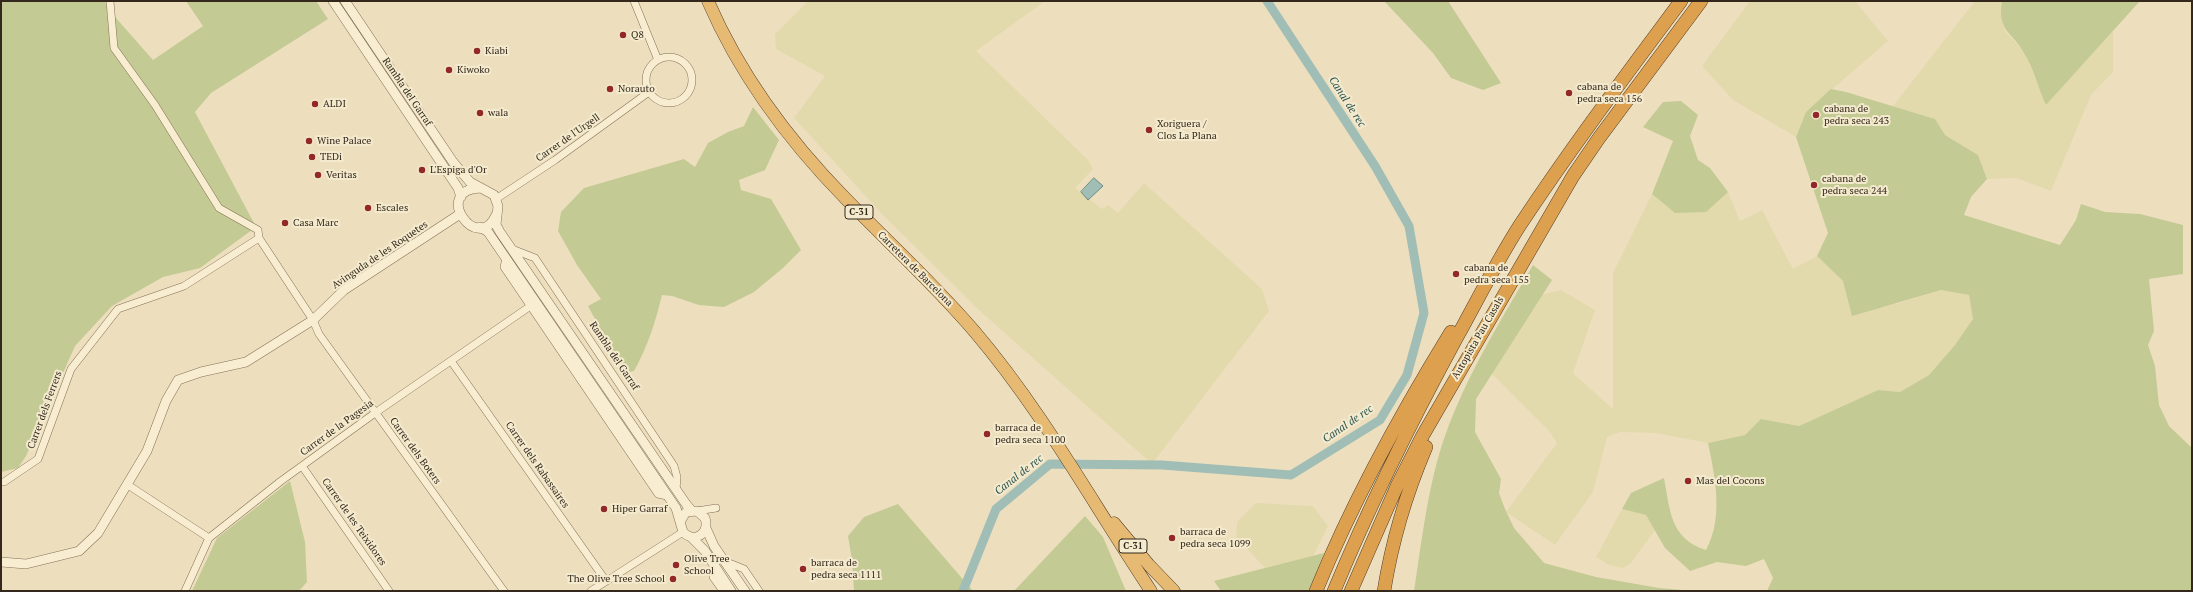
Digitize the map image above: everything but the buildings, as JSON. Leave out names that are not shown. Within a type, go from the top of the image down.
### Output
[{"type":"highway","name":"Carretera de Barcelona","points":[[708,1],[738,58],[761,97],[787,132],[844,198],[946,300],[975,332],[1032,406],[1093,500]]},
{"type":"highway","name":"Autopista Pau Casals","points":[[1334,591],[1357,535],[1407,431],[1484,286],[1520,226],[1586,130],[1681,1]]},
{"type":"highway","name":"Autopista Pau Casals","points":[[1350,591],[1400,480],[1463,364],[1573,176],[1599,138],[1701,1]]},
{"type":"highway","points":[[1316,591],[1352,510],[1389,437],[1465,308],[1484,286]]},
{"type":"highway","points":[[1384,591],[1392,544],[1412,479],[1429,439],[1457,384],[1463,364]]},
{"type":"highway","name":"C-31","points":[[1093,500],[1108,526],[1151,591]]},
{"type":"highway","name":"C-31","points":[[1093,500],[1149,565],[1174,591]]},
{"type":"street","name":"Rambla del Garraf","points":[[333,1],[458,188],[461,198],[458,207],[460,214]]},
{"type":"street","name":"Rambla del Garraf","points":[[345,1],[453,162],[470,182],[480,188],[488,190],[496,199]]},
{"type":"street","points":[[634,1],[658,60]]},
{"type":"street","points":[[111,4],[114,48],[155,106],[219,208],[258,230],[259,238],[313,320]]},
{"type":"street","points":[[672,57],[680,59],[690,70],[691,85],[683,98],[668,102],[661,101],[650,92],[647,85],[648,70],[658,60],[672,57]]},
{"type":"street","name":"Carrer de l'Urgell","points":[[496,199],[555,160],[650,92]]},
{"type":"street","points":[[461,198],[470,189],[480,188]]},
{"type":"street","points":[[496,199],[496,225],[676,490],[695,511],[702,514],[714,546],[745,591]]},
{"type":"street","points":[[480,227],[490,224],[497,213]]},
{"type":"street","points":[[460,214],[467,224],[480,227],[488,232],[676,508],[680,522],[687,535],[705,551],[731,591]]},
{"type":"street","name":"Avinguda de les Roquetes","points":[[1,562],[26,564],[79,551],[98,533],[128,485],[147,451],[166,401],[178,380],[201,372],[246,362],[313,320],[344,290],[460,214]]},
{"type":"street","name":"Carrer dels Ferrers","points":[[1,482],[4,482],[38,459],[71,369],[118,309],[184,286],[259,238]]},
{"type":"street","name":"Rambla del Garraf","points":[[512,249],[535,258],[674,466],[677,477],[676,490]]},
{"type":"street","points":[[506,258],[504,267],[529,307],[658,494],[667,496]]},
{"type":"street","name":"Carrer de la Pagesia","points":[[185,591],[209,538],[302,466],[375,413],[529,307]]},
{"type":"street","name":"Carrer dels Boters","points":[[313,320],[319,334],[504,591]]},
{"type":"street","name":"Carrer dels Rabassaires","points":[[451,361],[606,581]]},
{"type":"street","name":"Carrer de les Teixidores","points":[[302,466],[389,591]]},
{"type":"street","points":[[128,485],[209,538]]},
{"type":"street","points":[[591,591],[687,535],[698,537],[716,508],[695,511],[683,516],[680,522]]},
{"type":"street","points":[[724,561],[744,569],[759,591]]},
{"type":"street","points":[[715,567],[713,577],[722,591]]},
{"type":"shaded area","points":[[808,1],[1045,1],[976,51],[1088,160],[1093,169],[1075,188],[1102,209],[1108,205],[1118,213],[1144,183],[1262,289],[1269,311],[1152,464],[980,311],[883,215],[794,118],[825,76],[776,49],[775,34]]},
{"type":"shaded area","points":[[1750,1],[1855,1],[1888,41],[1806,112],[1796,137],[1733,100],[1702,66]]},
{"type":"shaded area","points":[[1975,1],[2002,1],[2001,18],[2005,31],[2025,53],[2046,105],[2113,31],[2113,72],[2091,95],[2051,191],[2016,178],[1987,179],[1978,155],[1945,135],[1935,119],[1893,106]]},
{"type":"shaded area","points":[[1728,192],[1740,221],[1762,210],[1793,269],[1817,256],[1843,281],[1896,304],[1941,290],[1969,295],[1974,319],[1955,345],[1929,375],[1900,392],[1878,390],[1799,426],[1761,419],[1745,435],[1708,443],[1656,433],[1620,432],[1607,437],[1593,492],[1555,545],[1506,512],[1557,443],[1550,432],[1491,373],[1541,295],[1561,290],[1595,310],[1573,373],[1613,409],[1613,273],[1652,194],[1675,213],[1706,211]]},
{"type":"shaded area","points":[[1256,503],[1313,506],[1328,526],[1313,556],[1265,568],[1236,537],[1237,522]]},
{"type":"shaded area","points":[[1622,509],[1646,515],[1655,530],[1631,563],[1623,568],[1609,565],[1596,557]]},
{"type":"green space","points":[[1,1],[105,1],[108,9],[153,60],[203,26],[186,1],[316,1],[328,19],[211,93],[195,112],[256,227],[200,268],[163,277],[112,306],[75,346],[26,456],[18,468],[1,472]]},
{"type":"green space","points":[[1384,1],[1448,1],[1501,83],[1483,90],[1451,78],[1433,53]]},
{"type":"green space","points":[[2002,1],[2140,1],[2046,105],[2027,59],[2004,25],[2001,11]]},
{"type":"green space","points":[[1831,89],[1846,92],[1935,119],[1945,135],[1978,155],[1987,179],[1971,197],[1964,215],[2060,245],[2076,220],[2081,204],[2105,212],[2140,214],[2183,225],[2183,274],[2149,279],[2154,331],[2148,345],[2155,366],[2159,405],[2169,426],[2192,448],[2192,591],[1767,591],[1773,578],[1764,559],[1746,566],[1717,562],[1690,571],[1665,548],[1646,515],[1622,509],[1631,493],[1664,478],[1670,512],[1678,531],[1685,539],[1706,550],[1712,537],[1716,511],[1715,483],[1708,443],[1745,435],[1761,419],[1799,426],[1878,390],[1900,392],[1929,375],[1955,345],[1973,319],[1969,295],[1941,290],[1852,316],[1843,281],[1817,256],[1828,233],[1796,137],[1806,112]]},
{"type":"green space","points":[[1681,101],[1698,115],[1690,136],[1698,160],[1710,168],[1728,192],[1706,212],[1675,213],[1652,194],[1673,141],[1643,127],[1663,102]]},
{"type":"green space","points":[[753,107],[779,140],[765,170],[739,180],[741,190],[771,199],[801,250],[783,268],[754,292],[724,307],[699,305],[672,296],[662,295],[651,334],[639,362],[634,371],[624,373],[588,306],[601,299],[577,265],[558,231],[561,212],[584,188],[684,159],[695,167],[708,143],[728,132],[744,126]]},
{"type":"green space","points":[[1533,265],[1552,280],[1476,399],[1475,432],[1501,479],[1499,493],[1514,528],[1544,563],[1596,577],[1659,588],[1695,591],[1414,591],[1434,473],[1453,414],[1497,327]]},
{"type":"green space","points":[[290,481],[305,542],[307,582],[299,591],[192,591],[217,538]]},
{"type":"green space","points":[[898,504],[973,591],[854,591],[852,560],[848,536],[864,517]]},
{"type":"green space","points":[[1085,516],[1103,537],[1126,591],[1014,591]]},
{"type":"green space","points":[[1324,553],[1309,591],[1221,591],[1214,581]]},
{"type":"water","points":[[1094,178],[1103,186],[1088,200],[1081,192]]},
{"type":"waterway","name":"Canal de rec","points":[[963,591],[996,509],[1050,464],[1162,465],[1291,475],[1380,420],[1407,375],[1424,313],[1409,226],[1375,166],[1267,1]]},
{"type":"place","name":"Q8","points":[[623,35]]},
{"type":"place","name":"Kiabi","points":[[477,51]]},
{"type":"place","name":"Kiwoko","points":[[449,70]]},
{"type":"place","name":"Norauto","points":[[610,89]]},
{"type":"place","name":"cabana de pedra seca 156","points":[[1569,93]]},
{"type":"place","name":"ALDI","points":[[315,104]]},
{"type":"place","name":"wala","points":[[480,113]]},
{"type":"place","name":"cabana de pedra seca 243","points":[[1816,115]]},
{"type":"place","name":"Xoriguera / Clos La Plana","points":[[1149,130]]},
{"type":"place","name":"Wine Palace","points":[[309,141]]},
{"type":"place","name":"TEDi","points":[[312,157]]},
{"type":"place","name":"L'Espiga d'Or","points":[[422,170]]},
{"type":"place","name":"Veritas","points":[[318,175]]},
{"type":"place","name":"cabana de pedra seca 244","points":[[1814,185]]},
{"type":"place","name":"Escales","points":[[368,208]]},
{"type":"place","name":"Casa Marc","points":[[285,223]]},
{"type":"place","name":"cabana de pedra seca 155","points":[[1456,274]]},
{"type":"place","name":"barraca de pedra seca 1100","points":[[987,434]]},
{"type":"place","name":"Mas del Cocons","points":[[1688,481]]},
{"type":"place","name":"Hiper Garraf","points":[[604,509]]},
{"type":"place","name":"barraca de pedra seca 1099","points":[[1172,538]]},
{"type":"place","name":"Olive Tree School","points":[[676,565]]},
{"type":"place","name":"barraca de pedra seca 1111","points":[[803,569]]},
{"type":"place","name":"The Olive Tree School","points":[[673,579]]}]
